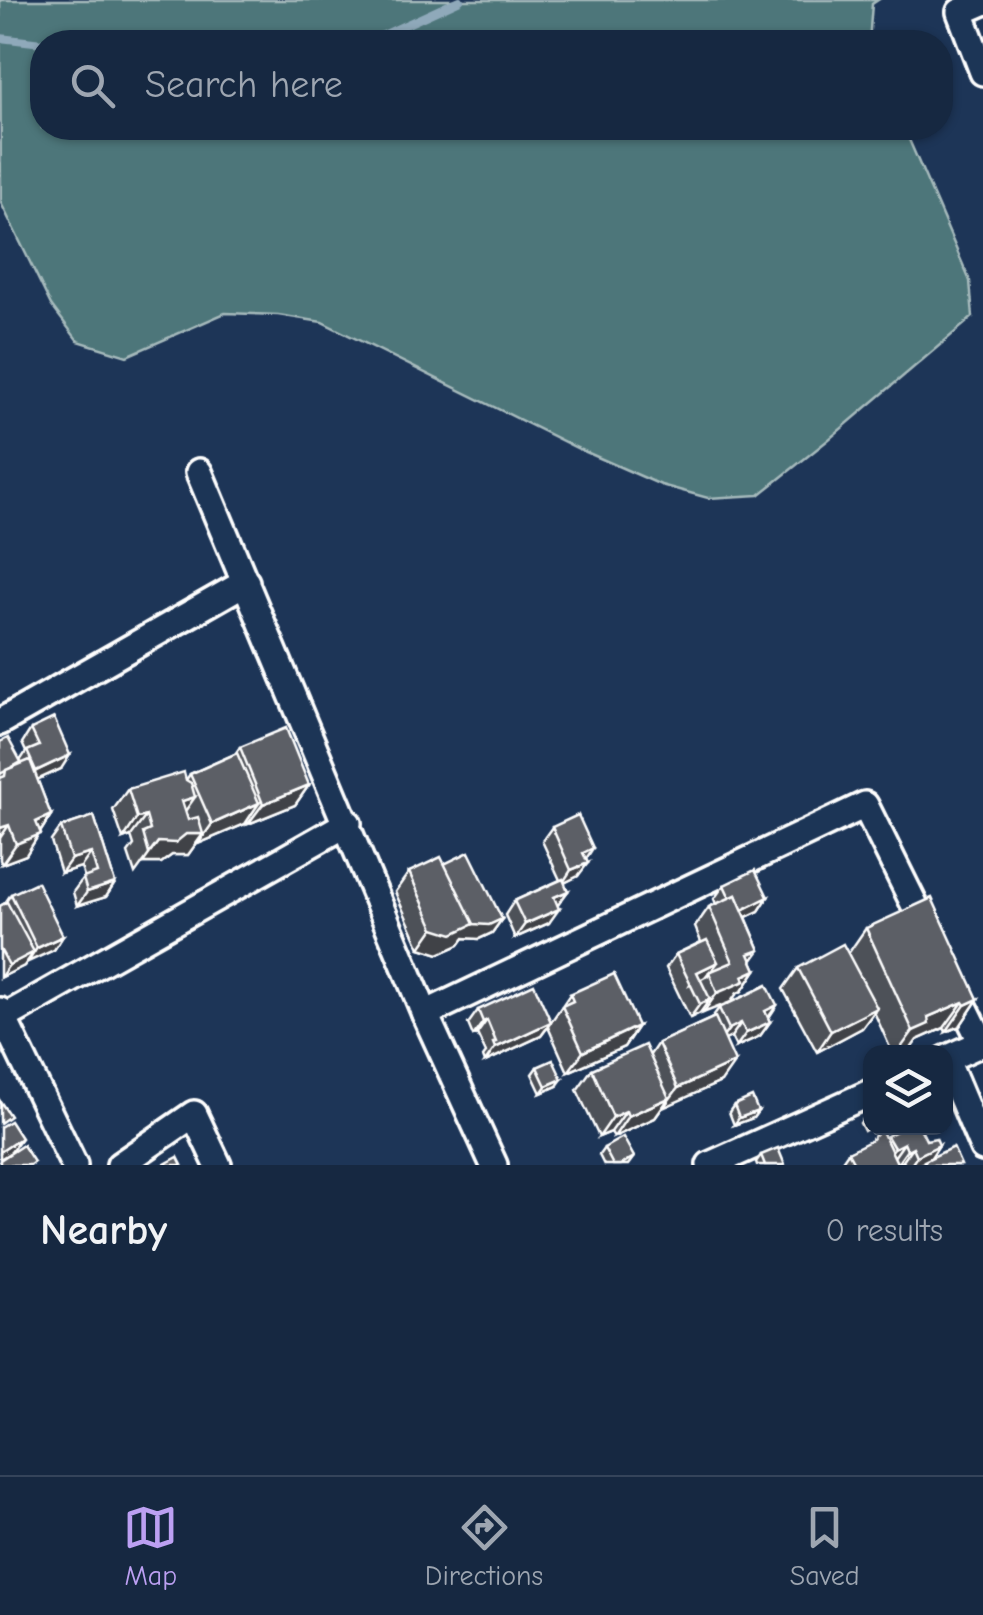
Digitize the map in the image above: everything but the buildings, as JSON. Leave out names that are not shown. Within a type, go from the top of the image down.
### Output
[{"type":"street","points":[[983,2],[960,12],[983,72]]},
{"type":"street","points":[[199,472],[425,1014],[494,1165]]},
{"type":"street","points":[[0,722],[246,582]]},
{"type":"street","points":[[425,1014],[865,805],[982,1042],[953,1056]]},
{"type":"street","points":[[74,1165],[2,1014],[348,824]]},
{"type":"street","points":[[953,1076],[983,1148]]},
{"type":"street","points":[[710,1165],[863,1095]]},
{"type":"street","points":[[120,1165],[194,1114],[218,1165]]},
{"type":"green space","points":[[0,0],[878,0],[872,4],[870,30],[30,30],[30,140],[909,140],[970,281],[973,317],[759,495],[708,498],[661,485],[577,448],[322,322],[225,313],[127,356],[78,341],[51,305],[1,203]]},
{"type":"waterway","points":[[394,30],[460,0]]},
{"type":"waterway","points":[[0,38],[30,42]]}]
